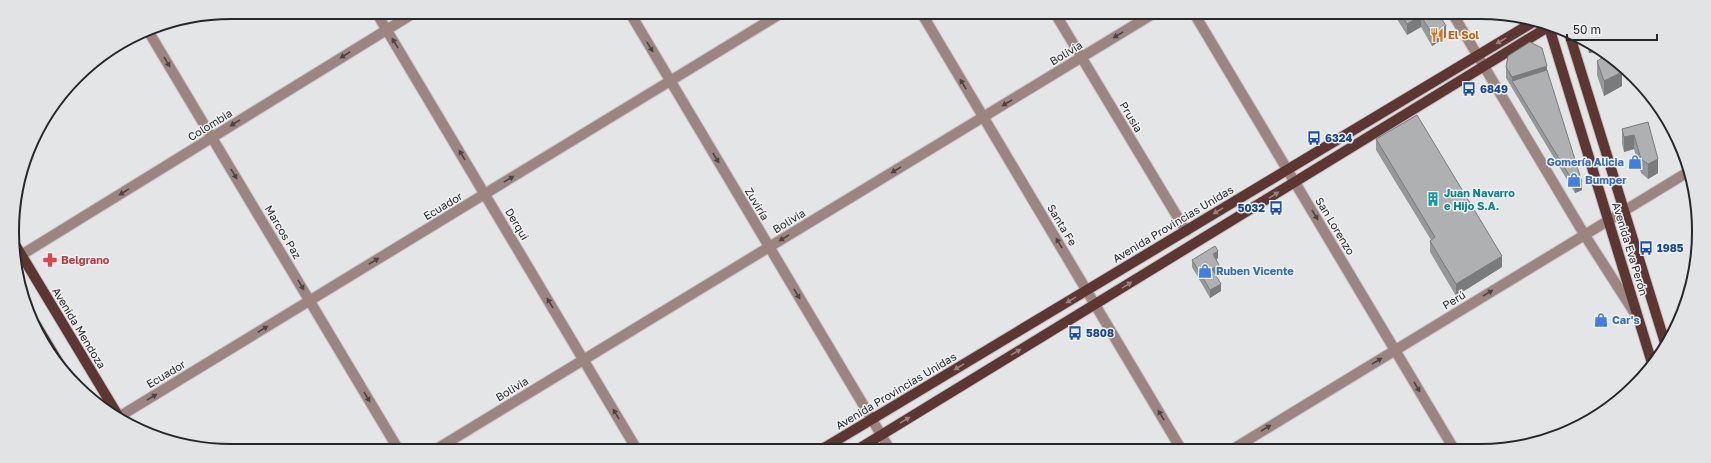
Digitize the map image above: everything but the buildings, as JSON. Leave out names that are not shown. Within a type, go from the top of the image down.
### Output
[{"type":"main road","name":"Avenida Provincias Unidas","points":[[831,444],[1529,25]]},
{"type":"main road","points":[[866,444],[1545,29]]},
{"type":"main road","name":"Avenida Eva Perón","points":[[1549,30],[1650,358]]},
{"type":"main road","name":"Avenida Eva Perón","points":[[1571,40],[1664,338]]},
{"type":"main road","name":"Avenida Mendoza","points":[[21,258],[113,408]]},
{"type":"street","name":"Derqui","points":[[380,19],[634,444]]},
{"type":"street","name":"Colombia","points":[[20,252],[212,137],[404,19]]},
{"type":"street","name":"Zuviría","points":[[634,19],[887,444]]},
{"type":"street","name":"Ecuador","points":[[125,416],[310,300],[772,19]]},
{"type":"street","name":"Santa Fe","points":[[925,19],[1178,444]]},
{"type":"street","name":"Prusia","points":[[1058,19],[1186,231]]},
{"type":"street","name":"Bolivia","points":[[445,444],[1144,19]]},
{"type":"street","name":"San Lorenzo","points":[[1197,19],[1451,444]]},
{"type":"street","points":[[1456,19],[1584,234],[1639,320]]},
{"type":"street","name":"Marcos Paz","points":[[150,35],[395,444]]},
{"type":"street","name":"Perú","points":[[1241,444],[1684,174]]},
{"type":"place","name":"El Sol","points":[[1437,35]]},
{"type":"place","name":"6849","points":[[1469,89]]},
{"type":"place","name":"6324","points":[[1314,138]]},
{"type":"place","name":"Gomería Alicia","points":[[1635,162]]},
{"type":"place","name":"Bumper","points":[[1574,180]]},
{"type":"place","name":"Juan Navarro e Hijo S.A.","points":[[1433,199]]},
{"type":"place","name":"5032","points":[[1276,208]]},
{"type":"place","name":"1985","points":[[1646,248]]},
{"type":"place","name":"Belgrano","points":[[50,260]]},
{"type":"place","name":"Ruben Vicente","points":[[1205,271]]},
{"type":"place","name":"Car's","points":[[1601,320]]},
{"type":"place","name":"5808","points":[[1075,333]]}]
